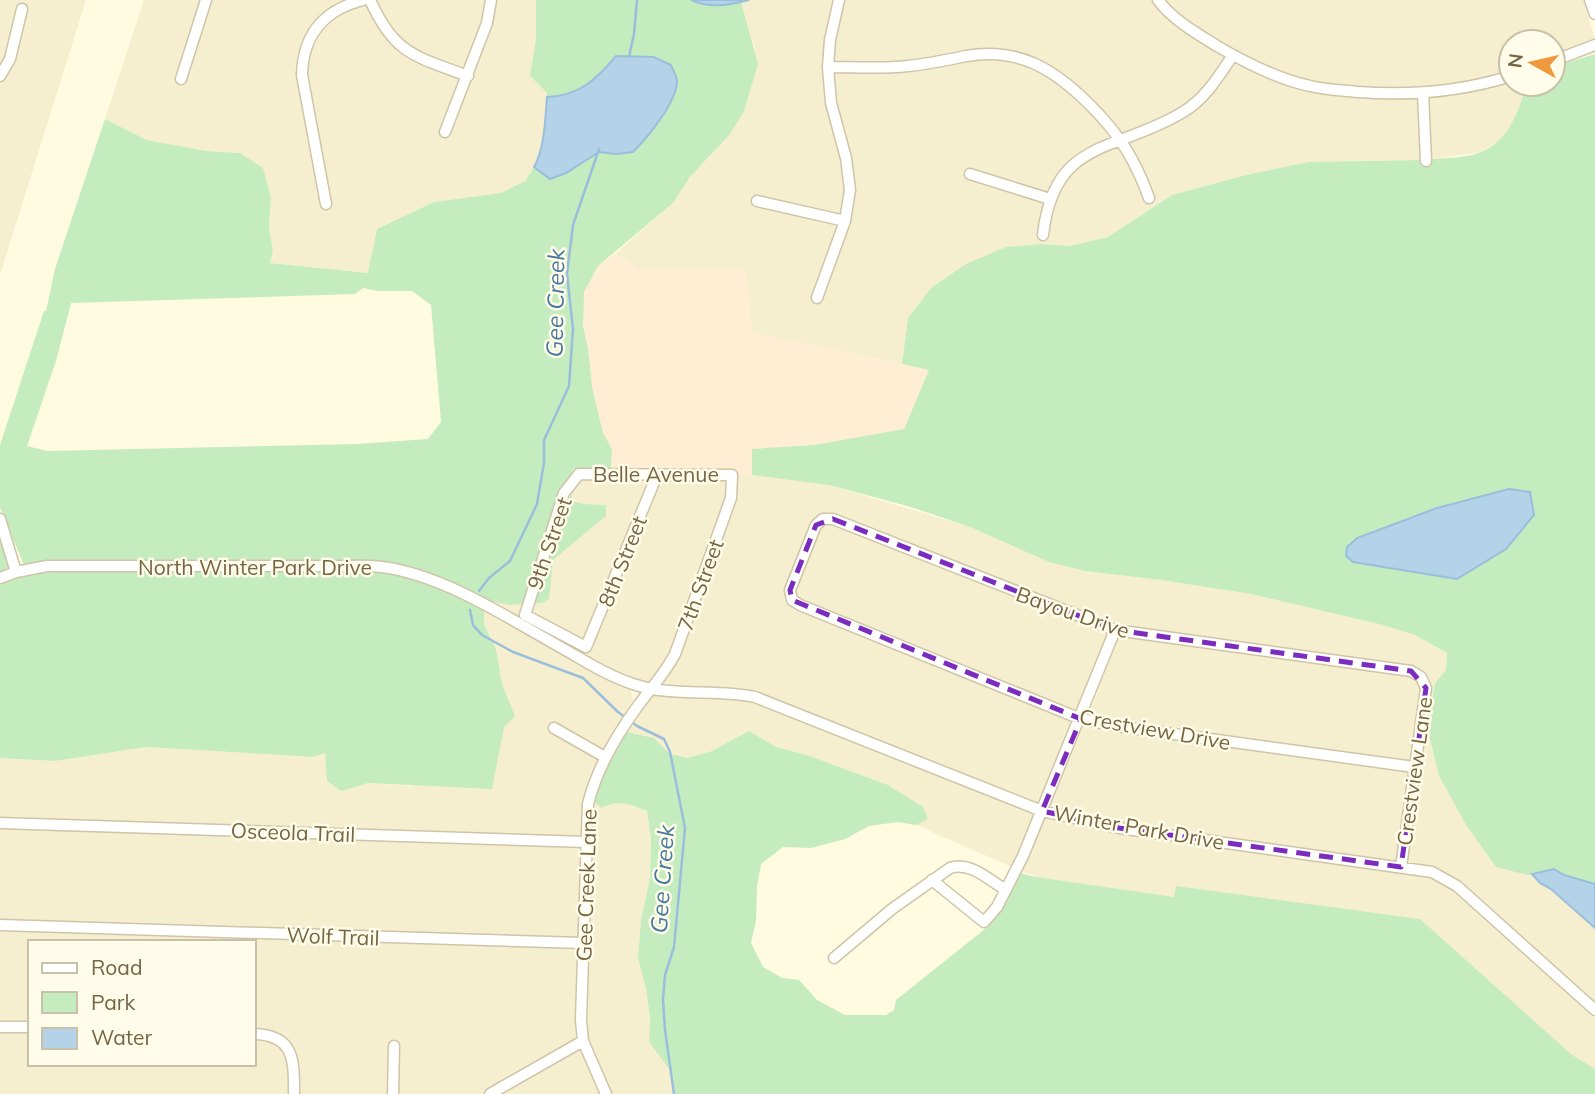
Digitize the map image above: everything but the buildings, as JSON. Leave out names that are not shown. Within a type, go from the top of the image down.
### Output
[{"type":"street","points":[[181,79],[206,0]]},
{"type":"street","points":[[326,204],[302,75],[302,60],[307,42],[315,29],[339,9],[363,0]]},
{"type":"street","points":[[370,0],[387,32],[405,51],[468,76]]},
{"type":"street","points":[[445,132],[487,23],[491,0]]},
{"type":"street","points":[[817,298],[845,221],[850,190],[846,158],[831,103],[828,67],[830,40],[839,0]]},
{"type":"street","points":[[1158,0],[1194,32],[1233,55],[1284,79],[1311,87],[1378,93],[1423,93],[1467,88],[1497,80]]},
{"type":"street","points":[[1590,0],[1595,14]]},
{"type":"street","points":[[0,76],[10,59],[22,9]]},
{"type":"street","points":[[1567,56],[1595,45]]},
{"type":"street","points":[[1043,235],[1050,200],[1072,164],[1092,151],[1122,141],[1186,111],[1210,89],[1233,55]]},
{"type":"street","points":[[828,67],[909,66],[968,56],[1018,57],[1034,62],[1053,72],[1076,91],[1122,141],[1140,172],[1149,198]]},
{"type":"street","points":[[1423,93],[1426,161]]},
{"type":"street","points":[[970,174],[1050,200]]},
{"type":"street","points":[[757,201],[845,221]]},
{"type":"street","name":"Belle Avenue","points":[[579,474],[732,475]]},
{"type":"street","name":"9th Street","points":[[579,474],[564,493],[525,615],[586,647]]},
{"type":"street","name":"8th Street","points":[[586,647],[657,474]]},
{"type":"street","name":"7th Street","points":[[652,689],[664,676],[675,654],[731,498],[732,475]]},
{"type":"street","points":[[0,519],[16,572]]},
{"type":"street","name":"Bayou Drive","points":[[792,600],[790,590],[816,525],[823,519],[833,519],[1115,631],[1411,671],[1421,677]]},
{"type":"street","name":"North Winter Park Drive","points":[[0,578],[47,566],[383,567],[423,577],[452,589],[603,671],[635,685],[652,689]]},
{"type":"street","name":"Crestview Drive","points":[[792,600],[1081,719],[1414,768]]},
{"type":"street","points":[[932,880],[984,922],[997,907],[1042,811],[1115,631]]},
{"type":"street","name":"Crestview Lane","points":[[1401,867],[1426,688],[1421,677]]},
{"type":"street","name":"Gee Creek Lane","points":[[606,1094],[583,1041],[588,804],[593,783],[605,757],[652,689]]},
{"type":"street","name":"Winter Park Drive","points":[[652,689],[722,692],[755,697],[1042,811],[1119,828],[1432,872],[1457,886],[1595,1010]]},
{"type":"street","points":[[554,728],[605,757]]},
{"type":"street","name":"Osceola Trail","points":[[0,823],[586,842]]},
{"type":"street","points":[[834,958],[892,909],[932,880],[957,866],[968,867],[1006,890]]},
{"type":"street","name":"Wolf Trail","points":[[0,925],[583,943]]},
{"type":"street","points":[[0,1027],[28,1027]]},
{"type":"street","points":[[256,1034],[265,1034],[280,1040],[289,1051],[294,1063],[294,1094]]},
{"type":"street","points":[[490,1094],[583,1041]]},
{"type":"street","points":[[393,1094],[394,1046]]},
{"type":"highlighted area","points":[[833,519],[1115,630],[1411,671],[1426,688],[1401,867],[1119,828],[1042,811],[1081,719],[792,600],[790,590],[816,525]]},
{"type":"shaded area","points":[[0,0],[86,0],[0,275],[0,83],[15,60],[28,6],[18,4],[0,67]]},
{"type":"shaded area","points":[[144,0],[201,0],[175,82],[185,85],[211,0],[347,0],[311,26],[302,41],[297,59],[297,76],[323,209],[332,207],[307,75],[311,43],[319,32],[342,13],[367,4],[382,34],[401,54],[461,78],[439,134],[448,138],[492,24],[497,0],[536,0],[536,39],[530,76],[547,93],[538,160],[525,181],[501,193],[434,202],[377,229],[369,273],[270,263],[273,251],[269,227],[271,197],[240,153],[207,151],[147,140],[105,119]]},
{"type":"shaded area","points":[[376,0],[486,0],[482,22],[464,70],[408,47],[391,29]]},
{"type":"shaded area","points":[[834,0],[825,39],[823,71],[826,104],[841,158],[845,190],[841,215],[753,196],[751,204],[839,224],[811,300],[820,303],[849,226],[855,191],[851,157],[836,102],[833,71],[909,71],[969,60],[993,59],[1032,66],[1073,94],[1114,139],[1090,146],[1069,160],[1047,194],[967,168],[964,176],[1044,202],[1038,239],[1048,240],[1055,201],[1065,181],[1076,167],[1094,155],[1120,147],[1135,173],[1145,204],[1155,202],[1144,170],[1129,143],[1190,114],[1215,91],[1235,61],[1282,83],[1310,91],[1378,98],[1418,98],[1421,160],[1308,162],[1246,175],[1172,195],[1108,237],[1068,246],[1041,244],[908,318],[902,364],[752,333],[745,270],[639,270],[615,254],[673,203],[690,177],[714,152],[755,47],[741,2]]},
{"type":"shaded area","points":[[845,0],[1152,0],[1159,10],[1190,35],[1226,57],[1206,86],[1183,107],[1124,136],[1080,88],[1057,69],[1037,58],[1019,53],[994,50],[908,62],[833,62],[835,40]]},
{"type":"shaded area","points":[[1164,0],[1584,0],[1595,40],[1567,51],[1567,28],[1497,28],[1497,75],[1465,84],[1423,89],[1312,82],[1286,74],[1236,51],[1197,29]]},
{"type":"shaded area","points":[[1497,85],[1497,98],[1523,98],[1519,112],[1502,138],[1481,152],[1431,159],[1429,97]]},
{"type":"shaded area","points":[[614,254],[639,270],[745,270],[752,333],[929,370],[904,429],[814,445],[753,449],[752,475],[737,475],[737,470],[599,469],[611,468],[612,449],[603,433],[592,386],[583,326],[583,293],[598,266]]},
{"type":"shaded area","points":[[737,475],[773,476],[829,485],[970,527],[1049,562],[1085,571],[1251,594],[1383,625],[1415,635],[1447,653],[1446,670],[1435,683],[1427,727],[1439,776],[1466,825],[1496,867],[1532,874],[1539,883],[1551,889],[1595,928],[1595,1004],[1460,882],[1433,868],[1407,863],[1431,689],[1425,671],[1411,666],[1117,626],[822,513],[811,524],[785,588],[787,605],[1074,722],[1039,805],[757,693],[727,688],[662,685],[679,656],[736,499]]},
{"type":"shaded area","points":[[582,478],[650,479],[584,640],[531,613],[534,604],[542,603],[548,597],[553,560],[572,544],[606,505],[584,504],[573,500],[571,493]]},
{"type":"shaded area","points":[[660,479],[727,479],[728,486],[670,653],[650,684],[605,667],[484,599],[510,605],[523,604],[519,618],[589,652],[628,563]]},
{"type":"shaded area","points":[[825,524],[832,524],[1109,633],[1078,713],[796,598],[795,591]]},
{"type":"shaded area","points":[[484,611],[600,675],[630,688],[634,703],[603,750],[553,722],[548,729],[599,758],[588,781],[583,803],[581,837],[0,819],[0,758],[55,761],[146,747],[313,757],[325,753],[327,781],[341,790],[368,783],[413,786],[504,726],[514,716],[502,684],[496,649],[484,623]]},
{"type":"shaded area","points":[[1119,636],[1409,675],[1417,680],[1420,689],[1409,762],[1088,716]]},
{"type":"shaded area","points":[[654,694],[753,701],[1036,813],[1012,867],[916,825],[928,819],[887,785],[807,755],[776,747],[749,732],[712,751],[687,758],[670,755],[654,738],[627,732]]},
{"type":"shaded area","points":[[1084,725],[1408,771],[1397,861],[1120,823],[1049,808]]},
{"type":"shaded area","points":[[594,801],[601,808],[614,802],[631,804],[647,811],[651,838],[650,878],[641,920],[638,958],[650,1018],[649,1042],[673,1074],[675,1094],[611,1094],[588,1039],[588,944]]},
{"type":"shaded area","points":[[1045,816],[1118,832],[1431,877],[1454,889],[1595,1015],[1595,1083],[1021,871]]},
{"type":"shaded area","points":[[0,828],[581,846],[578,939],[0,921]]},
{"type":"shaded area","points":[[0,930],[578,948],[577,1038],[481,1094],[398,1094],[399,1042],[389,1041],[388,1094],[299,1094],[299,1062],[293,1048],[282,1036],[256,1029],[256,940],[28,940],[28,1023],[0,1022]]},
{"type":"shaded area","points":[[0,1031],[28,1032],[28,1066],[256,1066],[256,1039],[277,1044],[289,1063],[289,1094],[0,1094]]},
{"type":"shaded area","points":[[580,1047],[601,1094],[500,1094]]},
{"type":"green space","points":[[536,0],[691,0],[716,6],[741,2],[758,64],[744,111],[730,134],[690,177],[673,203],[598,266],[584,292],[583,326],[592,386],[603,433],[612,449],[611,468],[574,469],[560,491],[523,604],[510,605],[486,600],[383,562],[47,562],[24,565],[0,508],[0,445],[46,311],[55,269],[105,119],[147,140],[207,151],[240,153],[263,168],[271,197],[269,227],[273,251],[270,263],[368,273],[377,229],[434,202],[501,193],[525,181],[534,167],[550,179],[599,151],[616,154],[646,139],[673,98],[654,57],[616,56],[602,72],[578,90],[547,97],[547,93],[530,76],[536,39]],"holes":[[[363,288],[412,291],[431,305],[441,422],[428,439],[357,444],[47,451],[27,446],[56,361],[71,303],[355,294]]]},
{"type":"green space","points":[[1595,54],[1595,884],[1564,875],[1554,869],[1527,875],[1496,867],[1466,825],[1439,776],[1427,727],[1435,683],[1446,670],[1447,653],[1415,635],[1251,594],[1085,571],[1049,562],[970,527],[911,507],[829,485],[752,475],[752,449],[814,445],[904,429],[929,370],[902,364],[908,318],[931,288],[966,264],[1006,247],[1041,244],[1069,246],[1108,237],[1172,195],[1246,175],[1308,162],[1421,160],[1421,166],[1431,166],[1431,159],[1475,154],[1499,140],[1512,124],[1522,98],[1567,98],[1567,63]],"holes":[[[1509,489],[1534,515],[1506,549],[1457,579],[1353,562],[1357,538],[1437,508]]]},
{"type":"green space","points":[[571,493],[573,501],[606,505],[606,516],[553,560],[549,599],[534,604]]},
{"type":"green space","points":[[0,531],[14,568],[0,573]]},
{"type":"green space","points":[[47,571],[383,572],[410,578],[484,611],[484,624],[496,649],[502,684],[515,716],[504,727],[492,789],[368,783],[341,791],[327,781],[325,753],[313,757],[146,747],[55,761],[0,758],[0,583],[22,575]]},
{"type":"green space","points":[[749,731],[776,747],[807,755],[888,785],[923,807],[928,819],[916,825],[898,822],[869,826],[845,839],[811,848],[783,847],[761,864],[756,921],[751,943],[763,967],[782,978],[799,980],[817,1000],[845,1015],[886,1015],[894,1010],[896,1000],[990,925],[1011,871],[1174,897],[1176,886],[1420,919],[1572,1055],[1595,1069],[1595,1094],[675,1094],[673,1074],[649,1042],[650,1018],[638,958],[641,920],[650,878],[651,838],[647,811],[624,804],[601,808],[594,801],[603,774],[627,732],[654,738],[670,754],[687,758],[712,751]]},
{"type":"water","points":[[691,0],[749,0],[713,5]]},
{"type":"water","points":[[616,56],[654,57],[671,65],[677,81],[667,109],[633,152],[599,152],[566,173],[550,179],[534,167],[542,142],[547,97],[578,90],[602,72]]},
{"type":"water","points":[[1509,489],[1530,492],[1534,515],[1506,549],[1457,579],[1353,562],[1346,556],[1347,547],[1357,538],[1437,508]]},
{"type":"water","points":[[1554,869],[1564,875],[1595,884],[1595,928],[1532,874]]},
{"type":"waterway","name":"Gee Creek","points":[[629,57],[637,0]]},
{"type":"waterway","name":"Gee Creek","points":[[479,591],[489,578],[510,561],[537,504],[544,463],[544,440],[569,386],[573,329],[567,274],[573,225],[599,149]]},
{"type":"waterway","name":"Gee Creek","points":[[470,610],[473,625],[482,635],[513,652],[583,678],[618,712],[637,726],[664,739],[670,752],[685,828],[674,947],[665,975],[663,999],[674,1094]]}]
